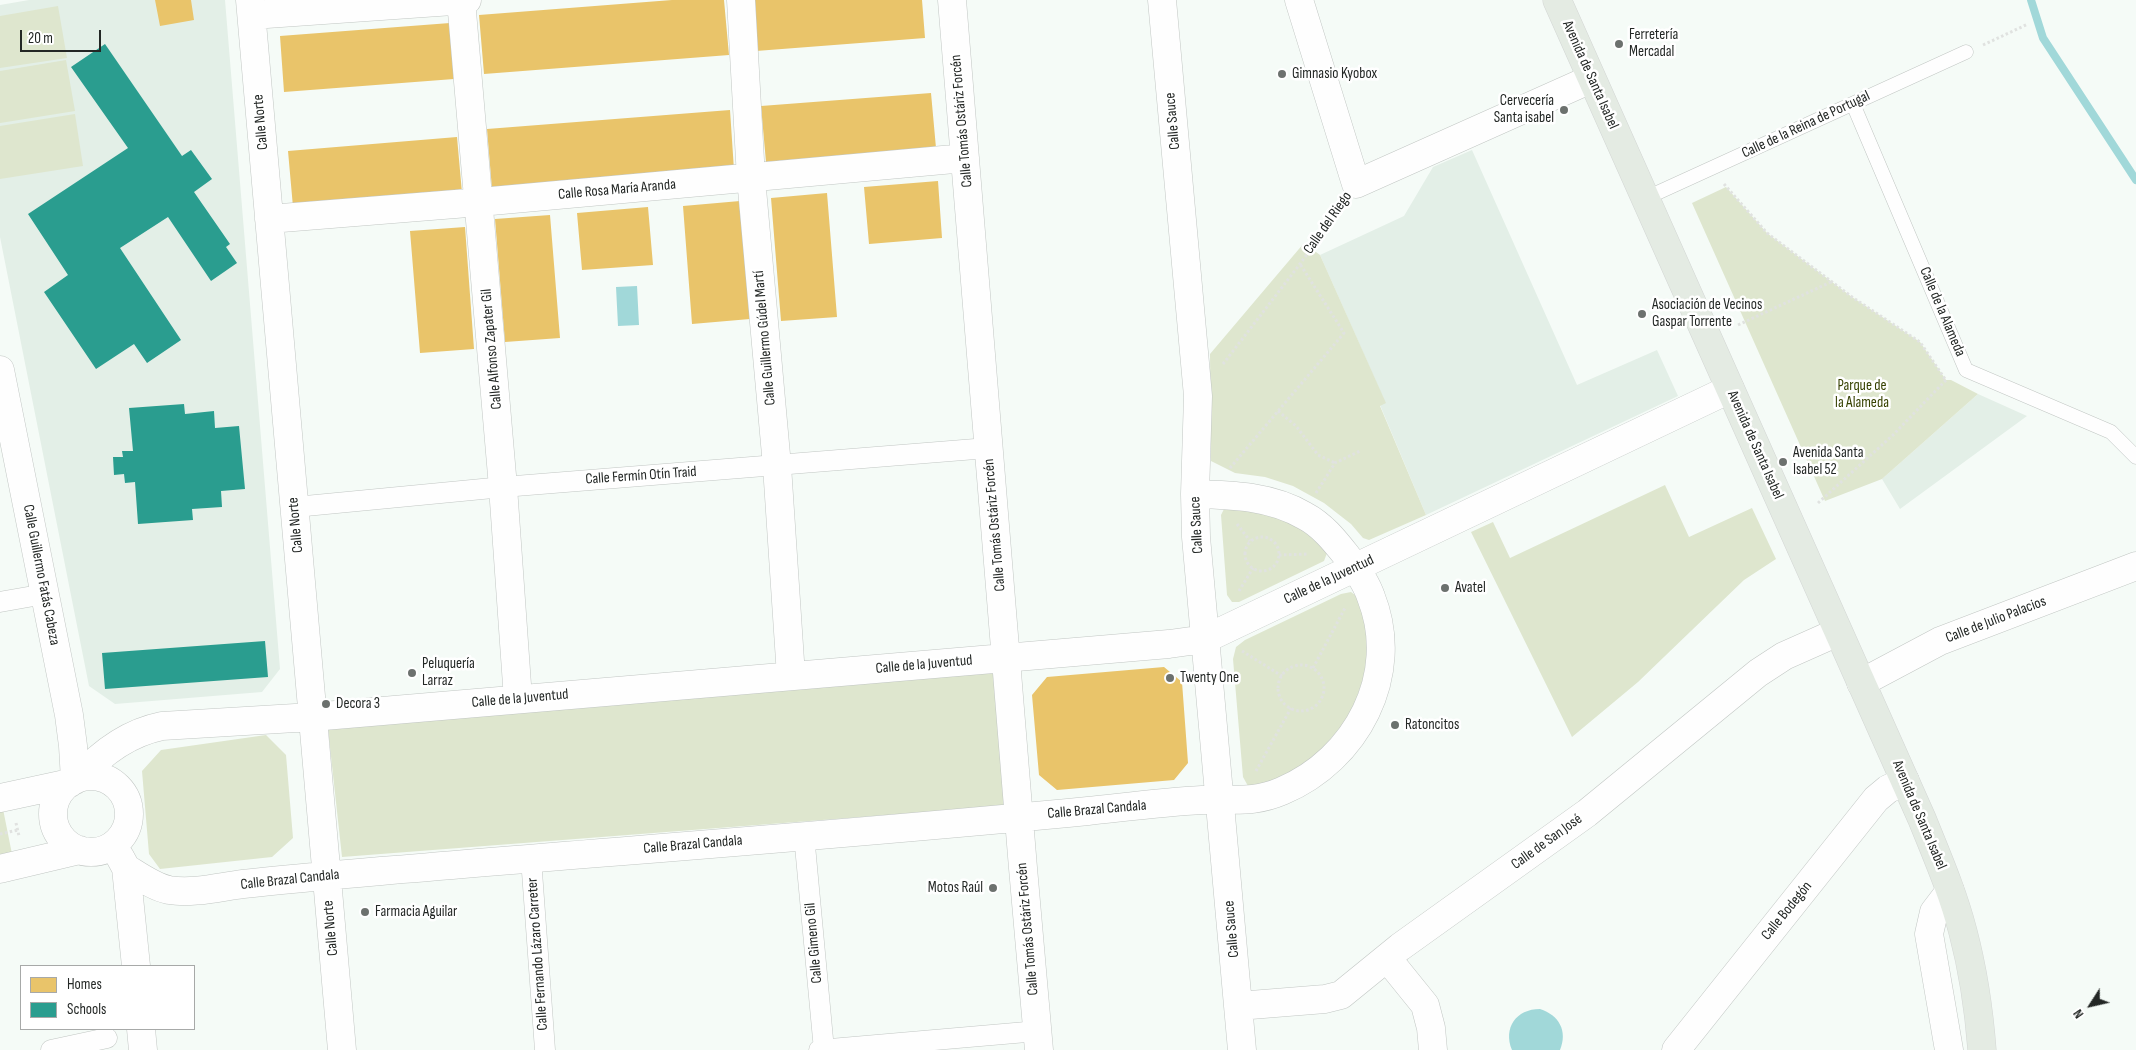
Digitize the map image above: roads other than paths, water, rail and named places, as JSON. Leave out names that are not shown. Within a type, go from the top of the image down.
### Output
[{"type":"main road","name":"Avenida de Santa Isabel","points":[[1557,0],[1905,781],[1950,891],[1963,932],[1970,964],[1977,1049]]},
{"type":"street","name":"Calle Alfonso Zapater Gil","points":[[461,0],[480,202],[518,699]]},
{"type":"street","points":[[251,8],[467,0]]},
{"type":"street","name":"Calle Guillermo Gúdel Martí","points":[[741,0],[751,178],[777,466],[790,676]]},
{"type":"street","name":"Calle Tomás Ostáriz Forcén","points":[[952,0],[1038,1040]]},
{"type":"street","name":"Calle Sauce","points":[[1162,0],[1198,396],[1195,494],[1205,639],[1221,800],[1242,1050]]},
{"type":"street","name":"Calle del Riego","points":[[1299,0],[1356,184],[1591,79]]},
{"type":"street","name":"Calle Norte","points":[[251,8],[342,1050]]},
{"type":"street","name":"Calle Rosa María Aranda","points":[[269,218],[480,202],[965,158]]},
{"type":"street","name":"Calle Guillermo Fatás Cabeza","points":[[0,370],[4,416],[45,594],[69,715],[75,781]]},
{"type":"street","name":"Calle de la Juventud","points":[[75,781],[103,754],[117,744],[146,729],[162,726],[312,717],[1169,644],[1205,639],[1730,389]]},
{"type":"street","name":"Calle Fermín Otín Traid","points":[[295,507],[503,486],[988,448]]},
{"type":"street","name":"Calle Brazal Candala","points":[[120,856],[165,889],[191,890],[327,876],[1019,817],[1207,799],[1238,801],[1270,796],[1304,780],[1318,771],[1338,752],[1362,722],[1369,709],[1379,668],[1380,640],[1373,601],[1355,567],[1325,530],[1305,515],[1279,504],[1248,497],[1195,494]]},
{"type":"street","name":"Calle de Julio Palacios","points":[[1861,683],[1940,641],[2136,566]]},
{"type":"street","points":[[0,602],[45,594]]},
{"type":"street","name":"Calle de San José","points":[[1238,1006],[1334,998],[1349,989],[1387,958],[1587,813],[1758,673],[1784,656],[1838,632]]},
{"type":"street","points":[[5,797],[99,777],[108,780],[116,786],[127,802],[129,821],[120,856],[132,917],[136,965]]},
{"type":"street","points":[[75,781],[56,799],[54,820],[63,839],[80,850]]},
{"type":"street","name":"Calle Bodegón","points":[[1676,1050],[1876,799],[1888,789],[1905,781]]},
{"type":"street","name":"Calle Gimeno Gil","points":[[804,835],[824,1050]]},
{"type":"street","points":[[12,867],[80,850],[120,856]]},
{"type":"street","name":"Calle Fernando Lázaro Carreter","points":[[531,858],[545,1050]]},
{"type":"street","points":[[132,917],[165,889]]},
{"type":"street","points":[[1949,1050],[1929,934],[1934,912],[1950,891]]},
{"type":"street","points":[[1387,958],[1424,1005],[1431,1028],[1433,1050]]},
{"type":"street","points":[[141,1030],[143,1050]]},
{"type":"street","points":[[52,1050],[107,1038]]},
{"type":"street","points":[[819,1050],[1038,1040]]},
{"type":"lane","name":"Calle de la Reina de Portugal","points":[[1646,198],[1966,52]]},
{"type":"lane","name":"Calle de la Alameda","points":[[1853,104],[1966,370],[2112,432],[2136,458]]},
{"type":"water","points":[[637,286],[639,325],[618,326],[616,287]]},
{"type":"water","points":[[1540,1009],[1552,1015],[1560,1025],[1563,1036],[1560,1050],[1512,1050],[1509,1034],[1514,1021],[1524,1012]]},
{"type":"waterway","points":[[2031,0],[2043,38],[2136,180]]},
{"type":"place","name":"Ferretería Mercadal","points":[[1619,44]]},
{"type":"place","name":"Gimnasio Kyobox","points":[[1282,74]]},
{"type":"place","name":"Cervecería Santa isabel","points":[[1564,110]]},
{"type":"place","name":"Asociación de Vecinos Gaspar Torrente","points":[[1642,314]]},
{"type":"place","name":"Avenida Santa Isabel 52","points":[[1783,462]]},
{"type":"place","name":"Avatel","points":[[1445,588]]},
{"type":"place","name":"Peluquería Larraz","points":[[412,673]]},
{"type":"place","name":"Twenty One","points":[[1170,678]]},
{"type":"place","name":"Decora 3","points":[[326,704]]},
{"type":"place","name":"Ratoncitos","points":[[1395,725]]},
{"type":"place","name":"Motos Raúl","points":[[993,888]]},
{"type":"place","name":"Farmacia Aguilar","points":[[365,912]]},
{"type":"park label","name":"Parque de la Alameda","points":[[1862,394]]}]
